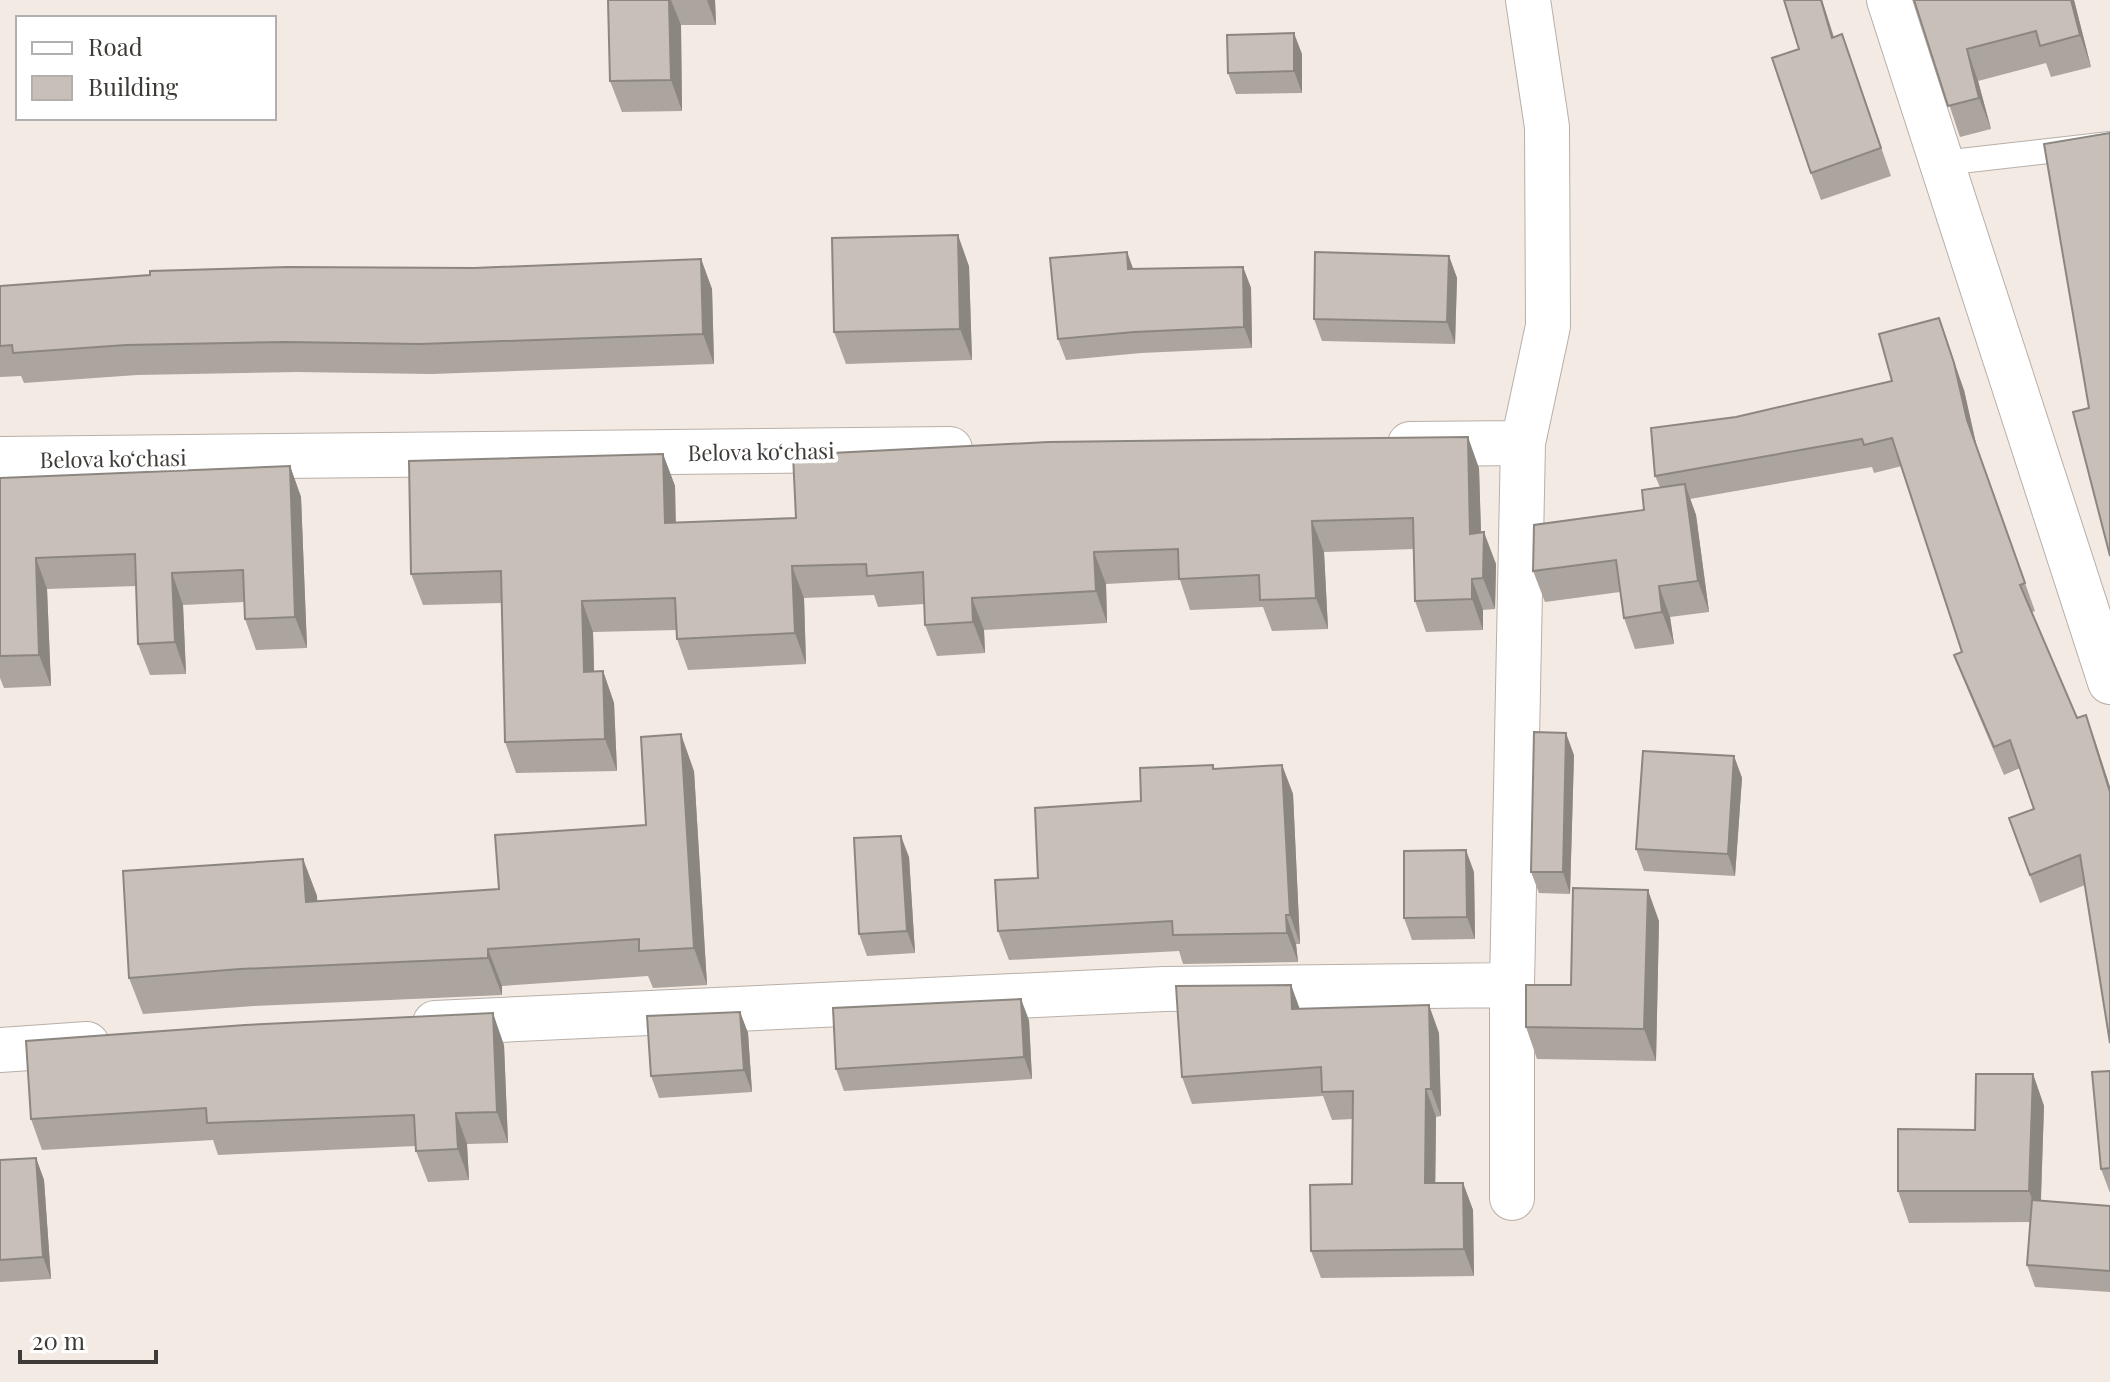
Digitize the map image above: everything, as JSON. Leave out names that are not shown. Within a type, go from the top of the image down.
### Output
[{"type":"street","points":[[1512,1198],[1512,985],[1523,443],[1548,326],[1547,127],[1528,0]]},
{"type":"street","points":[[1889,0],[2110,682]]},
{"type":"street","points":[[1364,445],[1523,443]]},
{"type":"street","name":"Belova koʻchasi","points":[[0,459],[983,449]]},
{"type":"street","points":[[398,1024],[1164,989],[1512,985]]},
{"type":"street","points":[[0,1050],[127,1041]]},
{"type":"lane","points":[[1943,163],[2110,144]]},
{"type":"building","points":[[608,0],[669,0],[671,80],[610,81]]},
{"type":"building","points":[[1784,0],[1821,0],[1832,38],[1842,34],[1881,148],[1811,173],[1772,58],[1799,49]]},
{"type":"building","points":[[1914,0],[2071,0],[2080,35],[2040,46],[2036,31],[1967,49],[1979,98],[1948,106]]},
{"type":"building","points":[[1294,33],[1294,71],[1228,73],[1227,35]]},
{"type":"building","points":[[2110,133],[2110,556],[2073,412],[2089,408],[2044,144]]},
{"type":"building","points":[[958,235],[960,329],[834,332],[832,238]]},
{"type":"building","points":[[1127,252],[1128,269],[1243,267],[1244,327],[1058,339],[1050,258]]},
{"type":"building","points":[[1315,252],[1449,256],[1447,322],[1314,319]]},
{"type":"building","points":[[701,259],[703,334],[420,344],[286,342],[126,345],[13,353],[12,345],[0,346],[0,286],[150,275],[150,271],[287,267],[474,268]]},
{"type":"building","points":[[1939,318],[1954,363],[1967,420],[2025,583],[2020,585],[2077,718],[2086,715],[2110,792],[2110,1043],[2080,855],[2030,875],[2009,818],[2034,809],[2010,740],[1994,747],[1954,655],[1962,652],[1892,438],[1864,445],[1862,439],[1655,476],[1651,428],[1736,417],[1892,381],[1879,334]]},
{"type":"building","points":[[1468,437],[1470,534],[1484,532],[1483,578],[1472,579],[1472,599],[1415,601],[1413,518],[1312,521],[1316,598],[1260,600],[1259,575],[1179,579],[1178,549],[1094,552],[1096,591],[972,598],[973,622],[925,625],[923,572],[867,576],[866,564],[792,566],[795,633],[677,639],[675,598],[582,601],[584,672],[603,671],[605,739],[505,742],[501,571],[411,574],[409,461],[663,454],[665,523],[796,518],[793,455],[1048,442]]},
{"type":"building","points":[[290,466],[295,617],[245,619],[243,570],[172,573],[175,642],[138,644],[135,554],[36,558],[39,655],[0,656],[0,478]]},
{"type":"building","points":[[1685,484],[1698,581],[1659,586],[1662,612],[1624,618],[1616,560],[1533,571],[1534,525],[1644,510],[1642,490]]},
{"type":"building","points":[[1534,732],[1566,733],[1563,872],[1531,872]]},
{"type":"building","points":[[681,734],[694,948],[639,951],[639,939],[488,949],[488,958],[240,969],[129,978],[123,871],[303,859],[306,902],[499,889],[495,835],[646,825],[641,737]]},
{"type":"building","points":[[1643,751],[1734,756],[1728,854],[1636,849]]},
{"type":"building","points":[[1213,765],[1213,769],[1282,765],[1290,915],[1286,915],[1287,933],[1173,935],[1172,921],[998,931],[995,880],[1038,878],[1035,808],[1141,801],[1140,768]]},
{"type":"building","points":[[901,836],[907,931],[859,934],[854,838]]},
{"type":"building","points":[[1466,850],[1467,917],[1404,918],[1404,851]]},
{"type":"building","points":[[1573,888],[1648,890],[1644,1029],[1526,1027],[1526,985],[1571,985]]},
{"type":"building","points":[[1291,985],[1292,1009],[1429,1005],[1431,1089],[1426,1089],[1425,1183],[1463,1183],[1464,1249],[1311,1251],[1310,1185],[1352,1184],[1353,1091],[1322,1092],[1321,1067],[1182,1077],[1176,986]]},
{"type":"building","points":[[1021,999],[1024,1057],[836,1069],[833,1008]]},
{"type":"building","points":[[740,1012],[744,1070],[651,1076],[647,1016]]},
{"type":"building","points":[[493,1013],[497,1112],[456,1113],[458,1149],[416,1151],[414,1115],[207,1123],[206,1108],[31,1119],[26,1041],[245,1025]]},
{"type":"building","points":[[2110,1071],[2110,1168],[2101,1169],[2092,1072]]},
{"type":"building","points":[[1976,1074],[2033,1074],[2029,1191],[1898,1191],[1898,1129],[1975,1130]]},
{"type":"building","points":[[36,1158],[43,1257],[0,1260],[0,1160]]},
{"type":"building","points":[[2032,1200],[2110,1206],[2110,1271],[2027,1265]]}]
